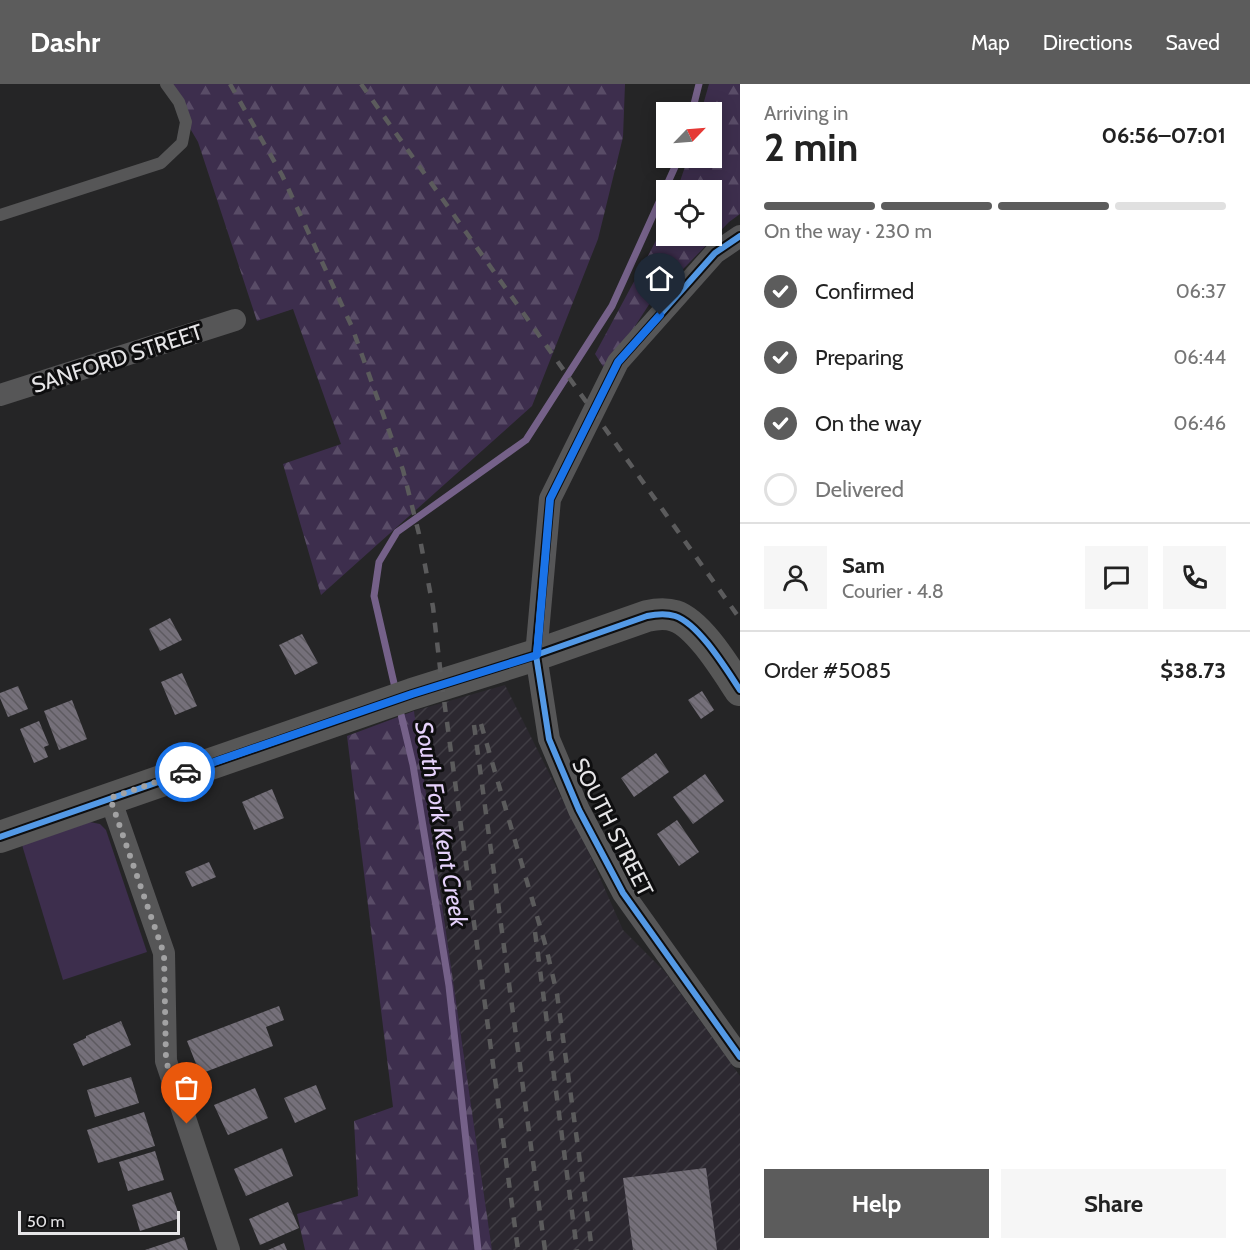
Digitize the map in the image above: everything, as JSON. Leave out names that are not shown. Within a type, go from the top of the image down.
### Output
[{"type":"street","name":"SOUTH STREET","points":[[740,236],[715,253],[618,362],[550,499],[537,655],[549,739],[579,810],[623,894],[740,1057]]},
{"type":"street","name":"SANFORD STREET","points":[[0,395],[235,320]]},
{"type":"street","points":[[0,837],[412,694],[537,655],[647,615],[675,616],[701,637],[740,690]]},
{"type":"street","points":[[110,798],[164,954],[166,1061],[229,1250]]},
{"type":"lane","points":[[0,215],[161,163],[182,143],[186,122],[178,102],[166,84]]},
{"type":"shaded area","points":[[505,685],[589,853],[623,930],[665,972],[740,1076],[740,1250],[492,1250],[414,711]]},
{"type":"green space","points":[[164,84],[625,84],[623,137],[598,239],[532,406],[321,595],[283,464],[341,444],[293,309],[257,321],[198,142]]},
{"type":"green space","points":[[709,84],[740,84],[740,214],[722,229],[722,180],[680,180],[685,168],[722,168],[722,102],[704,102]]},
{"type":"green space","points":[[656,241],[656,246],[706,246],[650,303],[617,354],[604,368],[595,354]]},
{"type":"green space","points":[[414,711],[492,1250],[305,1250],[297,1214],[358,1196],[354,1121],[393,1107],[347,736]]},
{"type":"green space","points":[[90,822],[100,824],[106,830],[147,952],[63,980],[22,845]]},
{"type":"building","points":[[170,618],[182,640],[160,651],[149,629]]},
{"type":"building","points":[[302,634],[318,663],[295,675],[279,645]]},
{"type":"building","points":[[182,673],[197,706],[175,715],[161,682]]},
{"type":"building","points":[[18,686],[28,709],[8,717],[0,693]]},
{"type":"building","points":[[702,691],[714,710],[701,719],[688,700]]},
{"type":"building","points":[[72,700],[87,739],[59,750],[44,711]]},
{"type":"building","points":[[39,721],[49,745],[44,747],[48,757],[34,763],[20,729]]},
{"type":"building","points":[[656,753],[669,772],[634,797],[621,778]]},
{"type":"building","points":[[705,774],[724,801],[693,824],[673,797]]},
{"type":"building","points":[[272,789],[284,818],[254,830],[242,802]]},
{"type":"building","points":[[677,820],[699,852],[679,866],[657,834]]},
{"type":"building","points":[[209,862],[216,877],[192,887],[185,872]]},
{"type":"building","points":[[279,1006],[284,1020],[266,1027],[273,1046],[200,1074],[187,1041]]},
{"type":"building","points":[[121,1021],[131,1045],[83,1066],[73,1044]]},
{"type":"building","points":[[131,1077],[139,1103],[95,1117],[87,1090]]},
{"type":"building","points":[[316,1085],[326,1109],[295,1123],[284,1098]]},
{"type":"building","points":[[255,1088],[268,1118],[228,1135],[214,1105]]},
{"type":"building","points":[[144,1112],[155,1146],[98,1163],[87,1130]]},
{"type":"building","points":[[282,1148],[293,1176],[246,1196],[234,1169]]},
{"type":"building","points":[[155,1151],[164,1180],[128,1191],[119,1162]]},
{"type":"building","points":[[706,1168],[717,1250],[633,1250],[623,1178]]},
{"type":"building","points":[[171,1192],[180,1218],[140,1231],[132,1205]]},
{"type":"building","points":[[288,1202],[299,1228],[260,1245],[249,1219]]},
{"type":"building","points":[[184,1237],[188,1250],[145,1250]]},
{"type":"building","points":[[284,1243],[287,1250],[268,1250]]},
{"type":"waterway","name":"South Fork Kent Creek","points":[[694,102],[699,84]]},
{"type":"waterway","name":"South Fork Kent Creek","points":[[396,692],[374,596],[379,562],[397,532],[526,440],[612,306],[674,168]]},
{"type":"waterway","name":"South Fork Kent Creek","points":[[399,706],[413,765],[449,986],[478,1250]]},
{"type":"railway","points":[[230,84],[282,175],[352,327],[403,470],[419,534],[433,607],[518,1250]]},
{"type":"railway","points":[[361,84],[740,619]]},
{"type":"railway","points":[[481,724],[546,947],[557,994],[592,1250]]},
{"type":"railway","points":[[474,725],[545,1250]]},
{"type":"railway","points":[[535,932],[577,1250]]},
{"type":"cycle path","points":[[740,236],[715,253],[618,362],[550,499],[536,655],[549,739],[579,810],[623,893],[740,1057]]},
{"type":"cycle path","points":[[0,837],[412,694],[536,655],[650,615],[675,616],[693,628],[720,659],[740,690]]},
{"type":"way so far","points":[[185,772],[110,798],[164,954],[166,1061],[187,1124]]},
{"type":"route","points":[[185,772],[412,694],[537,655],[550,499],[618,362],[660,315]]}]
